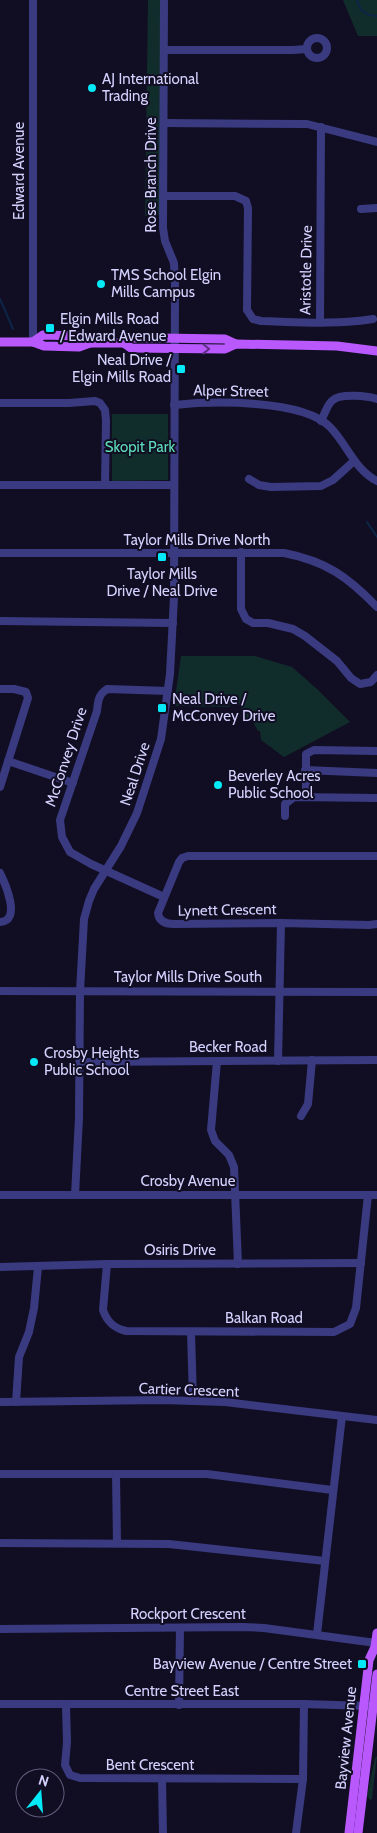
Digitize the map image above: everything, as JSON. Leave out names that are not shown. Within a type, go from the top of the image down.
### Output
[{"type":"main road","points":[[124,343],[131,338],[225,339],[236,344],[337,346],[377,351]]},
{"type":"main road","points":[[0,342],[33,342],[44,346],[79,347],[90,342],[124,343],[131,348],[225,349],[236,344]]},
{"type":"main road","name":"Bayview Avenue","points":[[349,1833],[369,1660],[376,1648],[377,1633]]},
{"type":"main road","name":"Bayview Avenue","points":[[358,1833],[375,1706],[377,1674]]},
{"type":"street","name":"Edward Avenue","points":[[33,0],[33,342]]},
{"type":"street","name":"Rose Branch Drive","points":[[164,0],[164,234],[174,268],[175,348]]},
{"type":"street","points":[[164,50],[307,49]]},
{"type":"street","points":[[164,123],[301,123],[321,126],[377,142]]},
{"type":"street","name":"Aristotle Drive","points":[[163,196],[235,196],[246,201],[248,208],[248,314],[256,321],[320,322],[321,126]]},
{"type":"street","points":[[361,208],[377,208]]},
{"type":"street","points":[[320,322],[355,322],[373,319]]},
{"type":"street","name":"Neal Drive","points":[[75,1195],[79,1118],[80,991],[84,918],[89,901],[121,846],[137,813],[158,750],[165,719],[172,622],[174,553],[175,348]]},
{"type":"street","points":[[321,421],[329,404],[338,397],[360,396],[377,400]]},
{"type":"street","points":[[0,403],[95,401],[100,403],[104,410],[106,421],[105,484]]},
{"type":"street","name":"Alper Street","points":[[174,404],[257,404],[279,406],[304,414],[330,427],[354,461],[370,477],[377,481]]},
{"type":"street","points":[[249,479],[259,485],[270,487],[321,486],[333,480],[354,461]]},
{"type":"street","points":[[0,485],[173,485]]},
{"type":"street","points":[[241,552],[241,609],[246,619],[253,623],[268,623],[293,629],[337,661],[351,678],[360,684],[371,682],[377,675]]},
{"type":"street","name":"Taylor Mills Drive North","points":[[0,553],[284,553],[315,561],[334,570],[348,579],[377,606]]},
{"type":"street","points":[[0,621],[172,622]]},
{"type":"street","points":[[0,689],[20,690],[26,692],[28,698],[0,787]]},
{"type":"street","name":"McConvey Drive","points":[[164,897],[82,860],[70,852],[62,837],[60,820],[97,712],[101,692],[107,689],[168,691]]},
{"type":"street","points":[[306,798],[306,754],[314,750],[377,751]]},
{"type":"street","points":[[8,761],[73,783]]},
{"type":"street","points":[[305,770],[377,773]]},
{"type":"street","points":[[285,816],[286,804],[290,798],[294,797],[377,798]]},
{"type":"street","name":"Lynett Crescent","points":[[377,856],[188,856],[182,858],[179,862],[158,913],[158,917],[168,924],[377,924]]},
{"type":"street","points":[[0,873],[6,884],[11,904],[10,915],[4,922],[0,922]]},
{"type":"street","points":[[278,1061],[281,923]]},
{"type":"street","name":"Taylor Mills Drive South","points":[[0,991],[377,992]]},
{"type":"street","name":"Becker Road","points":[[80,1060],[87,1062],[377,1060]]},
{"type":"street","points":[[301,1116],[308,1104],[312,1060]]},
{"type":"street","points":[[217,1061],[211,1130],[215,1141],[230,1155],[234,1167],[238,1264]]},
{"type":"street","name":"Crosby Avenue","points":[[0,1195],[377,1195]]},
{"type":"street","name":"Balkan Road","points":[[107,1264],[103,1310],[105,1317],[111,1325],[126,1332],[325,1332],[341,1329],[350,1324],[356,1308],[368,1195]]},
{"type":"street","name":"Osiris Drive","points":[[0,1267],[107,1264],[361,1263]]},
{"type":"street","points":[[16,1402],[19,1356],[29,1332],[34,1308],[38,1267]]},
{"type":"street","points":[[191,1332],[193,1401]]},
{"type":"street","name":"Cartier Crescent","points":[[0,1402],[225,1402],[377,1420]]},
{"type":"street","points":[[317,1634],[332,1490],[342,1416]]},
{"type":"street","points":[[0,1474],[217,1475],[332,1490]]},
{"type":"street","points":[[116,1474],[117,1543]]},
{"type":"street","points":[[0,1542],[192,1546],[325,1561]]},
{"type":"street","name":"Rockport Crescent","points":[[0,1629],[243,1627],[317,1634],[376,1648]]},
{"type":"street","points":[[179,1705],[180,1628]]},
{"type":"street","name":"Centre Street East","points":[[0,1704],[304,1704],[375,1706]]},
{"type":"street","points":[[296,1833],[303,1779],[304,1704]]},
{"type":"street","name":"Bent Crescent","points":[[66,1705],[67,1742],[65,1765],[70,1775],[89,1779],[303,1779]]},
{"type":"street","points":[[162,1779],[164,1833]]},
{"type":"green space","points":[[148,0],[162,0],[160,215],[145,216]]},
{"type":"green space","points":[[343,0],[377,0],[377,36],[358,36]]},
{"type":"green space","name":"Skopit Park","points":[[112,414],[168,414],[168,480],[112,481]]},
{"type":"green space","points":[[181,656],[255,656],[292,667],[350,722],[284,757],[261,740],[260,731],[258,731],[252,720],[241,719],[241,705],[230,705],[229,707],[174,706]]},
{"type":"green space","points":[[377,1756],[372,1799],[370,1800],[367,1796]]},
{"type":"waterway","points":[[357,0],[364,12],[377,16]]},
{"type":"waterway","points":[[0,299],[13,329]]},
{"type":"waterway","points":[[367,522],[377,537]]},
{"type":"place","name":"AJ International Trading","points":[[92,88]]},
{"type":"place","name":"TMS School Elgin Mills Campus","points":[[101,284]]},
{"type":"place","name":"Elgin Mills Road / Edward Avenue","points":[[50,328]]},
{"type":"place","name":"Neal Drive / Elgin Mills Road","points":[[181,369]]},
{"type":"place","name":"Taylor Mills Drive / Neal Drive","points":[[162,557]]},
{"type":"place","name":"Neal Drive / McConvey Drive","points":[[162,708]]},
{"type":"place","name":"Beverley Acres Public School","points":[[218,785]]},
{"type":"place","name":"Crosby Heights Public School","points":[[34,1062]]},
{"type":"place","name":"Bayview Avenue / Centre Street","points":[[362,1664]]}]
